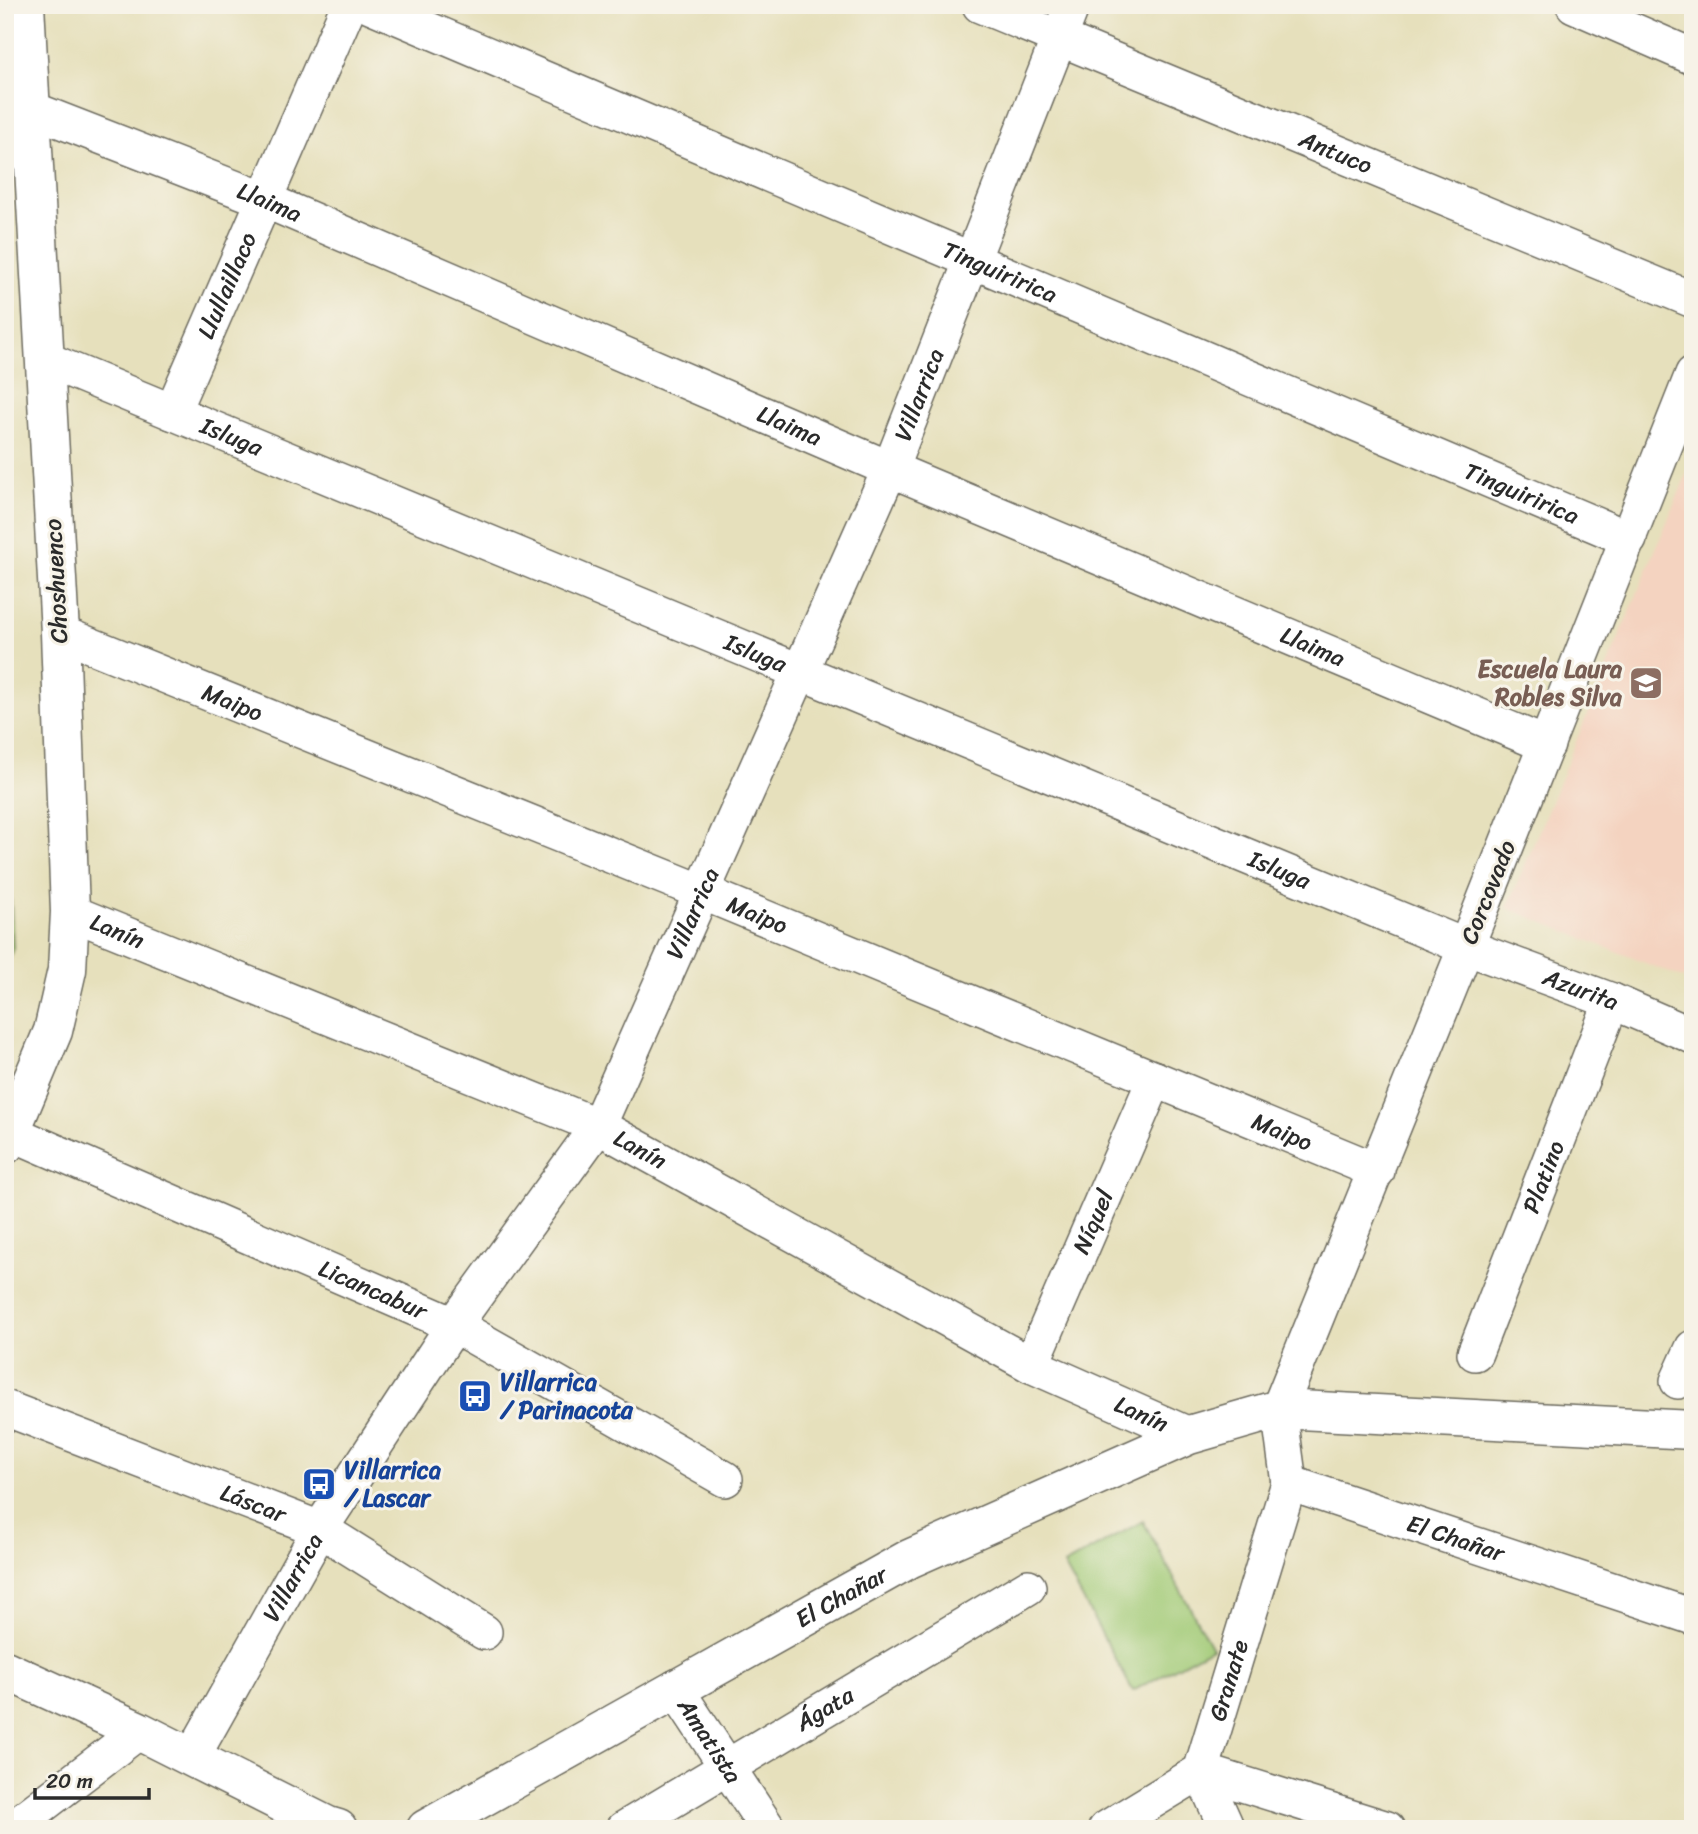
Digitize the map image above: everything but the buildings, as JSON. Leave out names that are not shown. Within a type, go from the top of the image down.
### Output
[{"type":"street","name":"Choshuenco","points":[[7,1136],[53,1031],[67,970],[70,912],[60,633],[25,5]]},
{"type":"street","name":"Llullaillaco","points":[[172,412],[349,5]]},
{"type":"street","name":"Tinguiririca","points":[[370,5],[1629,539]]},
{"type":"street","name":"Antuco","points":[[980,5],[1693,300]]},
{"type":"street","name":"Villarrica","points":[[192,1757],[320,1529],[454,1325],[598,1126],[890,469],[1072,5]]},
{"type":"street","points":[[1574,5],[1693,57]]},
{"type":"street","name":"Llaima","points":[[31,109],[265,200],[890,469],[1547,745]]},
{"type":"street","name":"Isluga","points":[[44,359],[1466,947]]},
{"type":"street","name":"Corcovado","points":[[1279,1409],[1377,1171],[1693,374]]},
{"type":"street","name":"Maipo","points":[[60,633],[702,892],[1377,1171]]},
{"type":"street","name":"Lanín","points":[[70,912],[598,1126],[1031,1365],[1189,1436]]},
{"type":"street","name":"Azurita","points":[[1466,947],[1612,1001],[1693,1036]]},
{"type":"street","name":"Platino","points":[[1475,1353],[1612,1001]]},
{"type":"street","name":"Níquel","points":[[1031,1365],[1154,1079]]},
{"type":"street","name":"Licancabur","points":[[7,1136],[454,1325],[725,1479]]},
{"type":"street","points":[[1678,1381],[1693,1348]]},
{"type":"street","name":"Láscar","points":[[5,1408],[320,1529],[484,1632]]},
{"type":"street","points":[[1279,1409],[1289,1483]]},
{"type":"street","name":"El Chañar","points":[[426,1829],[909,1559],[1189,1436],[1279,1409],[1693,1430]]},
{"type":"street","name":"El Chañar","points":[[1289,1483],[1693,1617]]},
{"type":"street","name":"Granate","points":[[1201,1771],[1289,1483]]},
{"type":"street","name":"Ágata","points":[[624,1829],[1028,1587]]},
{"type":"street","points":[[5,1670],[139,1731],[338,1829]]},
{"type":"street","name":"Amatista","points":[[675,1688],[768,1829]]},
{"type":"street","points":[[11,1829],[139,1731]]},
{"type":"street","points":[[1106,1829],[1201,1771],[1387,1829]]},
{"type":"street","points":[[1201,1771],[1227,1829]]},
{"type":"shaded area","name":"Escuela Laura Robles Silva","points":[[1693,459],[1693,982],[1507,908]]},
{"type":"green space","points":[[5,775],[13,950],[5,969]]},
{"type":"green space","points":[[1143,1521],[1212,1648],[1133,1691],[1064,1565]]},
{"type":"place","name":"Escuela Laura Robles Silva","points":[[1646,683]]},
{"type":"place","name":"Villarrica / Parinacota","points":[[475,1396]]},
{"type":"place","name":"Villarrica / Lascar","points":[[319,1484]]}]
